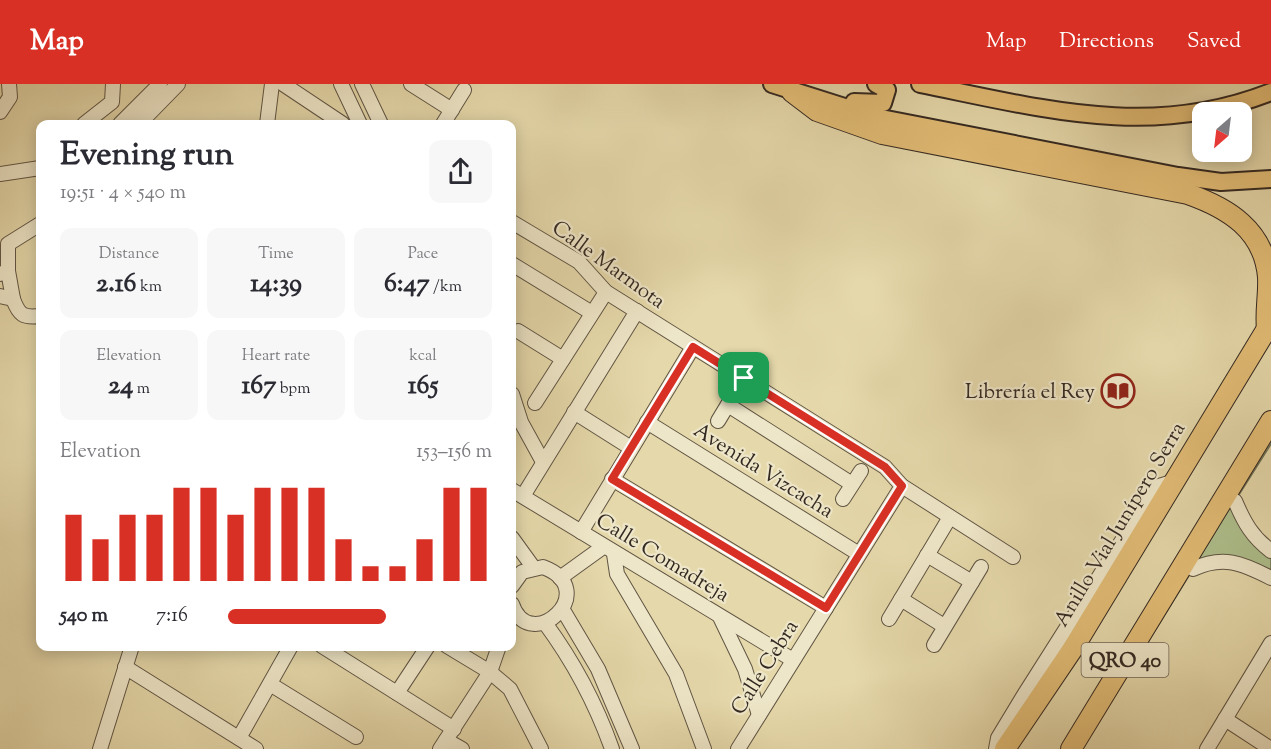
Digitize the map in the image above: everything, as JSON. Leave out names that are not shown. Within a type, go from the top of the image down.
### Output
[{"type":"highway","points":[[792,92],[817,111],[882,134],[1188,194],[1213,203],[1246,225],[1264,257],[1268,275],[1269,325]]},
{"type":"highway","name":"Anillo Vial Junípero Serra","points":[[1005,749],[1091,619],[1269,325]]},
{"type":"highway","name":"QRO 40","points":[[1071,749],[1186,570],[1271,421]]},
{"type":"highway","points":[[1082,749],[1186,570],[1235,501],[1271,444]]},
{"type":"highway","points":[[1060,749],[1171,572],[1186,570]]},
{"type":"highway","points":[[1017,749],[1030,723],[1032,710]]},
{"type":"main road","points":[[772,84],[876,117],[1178,176],[1221,182],[1271,179]]},
{"type":"main road","points":[[820,99],[879,105],[883,103],[888,94],[884,87],[876,84]]},
{"type":"main road","points":[[920,84],[1075,115],[1131,118],[1191,114],[1247,102],[1271,92]]},
{"type":"street","points":[[0,112],[10,97],[9,84]]},
{"type":"street","points":[[89,120],[112,102],[112,84]]},
{"type":"street","points":[[124,120],[160,84]]},
{"type":"street","points":[[143,120],[178,84]]},
{"type":"street","points":[[268,120],[272,84]]},
{"type":"street","points":[[283,84],[337,120]]},
{"type":"street","points":[[341,84],[358,120]]},
{"type":"street","points":[[362,84],[379,120]]},
{"type":"street","points":[[411,84],[452,110]]},
{"type":"street","points":[[446,120],[464,90]]},
{"type":"street","points":[[0,174],[36,169]]},
{"type":"street","name":"Calle Marmota","points":[[516,224],[579,262],[606,292],[885,467],[902,486],[1013,557]]},
{"type":"street","points":[[36,226],[8,244],[4,272],[6,297],[18,313],[23,316],[36,316]]},
{"type":"street","points":[[516,266],[592,313]]},
{"type":"street","points":[[535,403],[606,292]]},
{"type":"street","points":[[517,493],[543,462],[637,311]]},
{"type":"street","points":[[518,331],[563,358]]},
{"type":"street","points":[[581,532],[693,347]]},
{"type":"street","points":[[718,421],[744,378]]},
{"type":"street","points":[[728,405],[852,484]]},
{"type":"street","points":[[516,406],[521,422],[543,462]]},
{"type":"street","points":[[574,412],[631,448]]},
{"type":"street","name":"Avenida Vizcacha","points":[[647,422],[860,554]]},
{"type":"street","points":[[843,499],[861,471]]},
{"type":"street","points":[[612,479],[826,608]]},
{"type":"street","points":[[996,749],[998,738],[1023,695],[1156,487],[1172,482]]},
{"type":"street","name":"Calle Cebra","points":[[738,749],[902,486]]},
{"type":"street","name":"Calle Comadreja","points":[[517,493],[608,551],[793,660]]},
{"type":"street","points":[[1235,501],[1246,526],[1256,540],[1271,551]]},
{"type":"street","points":[[889,619],[950,517]]},
{"type":"street","points":[[516,544],[533,567]]},
{"type":"street","points":[[560,578],[608,551],[617,574],[676,674],[704,749]]},
{"type":"street","points":[[927,555],[972,582]]},
{"type":"street","points":[[1186,570],[1210,561],[1230,562],[1243,564],[1271,578]]},
{"type":"street","points":[[516,577],[533,567],[543,567],[560,578],[565,588],[566,599],[563,610],[555,618],[545,623],[526,621],[516,613]]},
{"type":"street","points":[[934,645],[981,567]]},
{"type":"street","points":[[901,599],[944,626]]},
{"type":"street","points":[[563,610],[598,669],[620,716],[632,749]]},
{"type":"street","points":[[720,617],[746,669],[759,715]]},
{"type":"street","points":[[545,623],[562,647],[602,720],[612,749]]},
{"type":"street","points":[[1207,749],[1271,643]]},
{"type":"street","points":[[100,749],[130,651]]},
{"type":"street","points":[[239,738],[288,651]]},
{"type":"street","points":[[330,651],[397,693],[447,739],[462,749]]},
{"type":"street","points":[[397,693],[425,651]]},
{"type":"street","points":[[455,651],[489,672],[510,689],[541,749]]},
{"type":"street","points":[[447,739],[489,672],[498,651]]},
{"type":"street","points":[[1259,663],[1271,671]]},
{"type":"street","points":[[125,667],[256,749]]},
{"type":"street","points":[[270,684],[356,737]]},
{"type":"street","points":[[602,720],[620,716]]},
{"type":"street","points":[[1225,719],[1270,749]]},
{"type":"green space","points":[[1271,421],[1271,444],[1235,501],[1271,551],[1271,578],[1243,564],[1193,569],[1082,749]]},
{"type":"place","name":"Librería el Rey","points":[[1118,391]]},
{"type":"route","points":[[693,347],[744,378],[885,467],[902,486],[826,608],[612,479],[693,347]]}]
